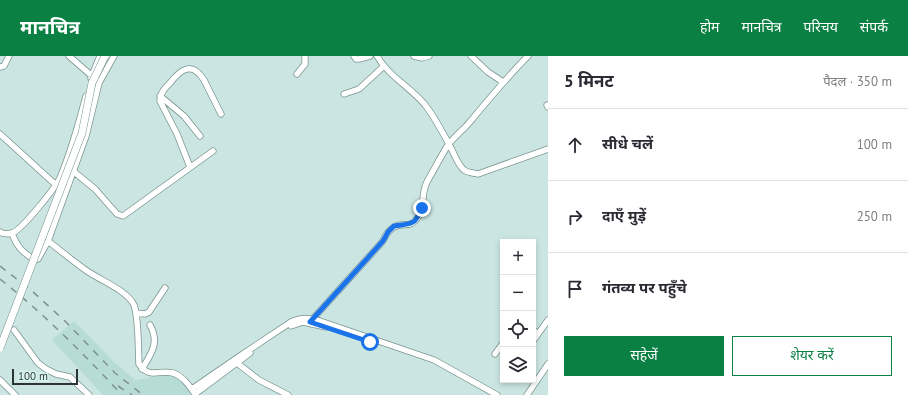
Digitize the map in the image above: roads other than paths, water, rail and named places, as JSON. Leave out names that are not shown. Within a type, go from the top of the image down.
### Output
[{"type":"main road","points":[[0,348],[82,133],[92,83],[105,56]]},
{"type":"street","points":[[0,66],[4,66],[8,56]]},
{"type":"street","points":[[68,56],[92,76]]},
{"type":"street","points":[[0,232],[2,234],[12,233],[21,227],[56,185],[65,164],[92,76],[100,56]]},
{"type":"street","points":[[12,233],[16,244],[35,260],[38,259],[48,241],[86,136],[99,83],[114,56]]},
{"type":"street","points":[[297,74],[305,64],[305,56]]},
{"type":"street","points":[[354,56],[359,60],[370,56]]},
{"type":"street","points":[[377,56],[384,66],[426,106],[463,169],[468,172],[478,174],[548,149]]},
{"type":"street","points":[[414,56],[425,58],[429,56]]},
{"type":"street","points":[[471,56],[488,72],[503,82]]},
{"type":"street","points":[[312,321],[383,241],[388,232],[397,226],[407,226],[415,221],[422,208],[423,191],[427,181],[449,144],[503,82],[528,56]]},
{"type":"street","points":[[344,94],[359,89],[384,66]]},
{"type":"street","points":[[190,166],[177,134],[160,101],[160,96],[175,76],[189,68],[194,69],[201,74],[221,114]]},
{"type":"street","points":[[160,96],[184,116],[200,136]]},
{"type":"street","points":[[0,134],[56,185]]},
{"type":"street","points":[[73,171],[95,189],[117,214],[123,216],[190,166],[213,151]]},
{"type":"street","points":[[48,241],[88,272],[119,290],[132,302],[136,314],[139,364],[142,369],[151,373],[174,373],[183,379],[194,393]]},
{"type":"street","points":[[136,314],[145,314],[149,312],[165,288]]},
{"type":"street","points":[[194,393],[297,319],[312,321],[434,360],[497,395]]},
{"type":"street","points":[[194,393],[288,327],[303,322],[312,321],[440,366],[491,395]]},
{"type":"street","points":[[536,332],[547,322]]},
{"type":"street","points":[[142,369],[154,346],[154,332],[150,326]]},
{"type":"street","points":[[14,330],[38,363],[56,374],[70,376],[89,395]]},
{"type":"street","points":[[495,354],[500,347]]},
{"type":"street","points":[[237,363],[259,380],[288,395]]},
{"type":"street","points":[[527,395],[548,364]]},
{"type":"street","points":[[0,380],[15,395]]},
{"type":"railway","points":[[0,266],[31,290],[67,323],[115,373],[143,395]]},
{"type":"railway","points":[[0,279],[63,335],[122,395]]},
{"type":"railway","points":[[118,386],[132,395]]}]
